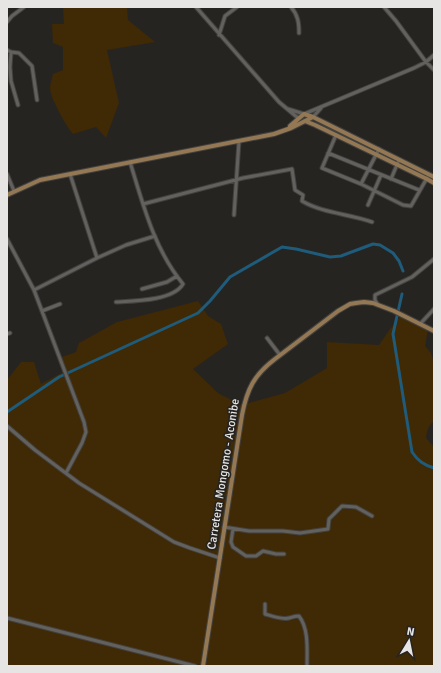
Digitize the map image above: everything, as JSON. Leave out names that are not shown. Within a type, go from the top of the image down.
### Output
[{"type":"main road","points":[[285,130],[304,114],[379,149],[398,162]]},
{"type":"main road","points":[[7,195],[40,180],[274,134],[313,117]]},
{"type":"main road","points":[[298,118],[376,154],[398,162],[428,176],[434,177]]},
{"type":"main road","points":[[428,176],[434,184]]},
{"type":"main road","name":"Carretera Mongomo - Aconibe","points":[[203,666],[245,398],[257,376],[264,367],[345,306],[356,302],[378,305],[394,311],[434,331]]},
{"type":"street","points":[[7,22],[24,7]]},
{"type":"street","points":[[196,7],[278,102],[298,118]]},
{"type":"street","points":[[220,35],[225,16],[237,7]]},
{"type":"street","points":[[291,7],[298,18],[299,33]]},
{"type":"street","points":[[384,7],[426,62],[434,70]]},
{"type":"street","points":[[7,50],[20,53],[32,66],[37,100]]},
{"type":"street","points":[[11,52],[8,67],[18,105]]},
{"type":"street","points":[[288,110],[304,114],[426,62],[434,55]]},
{"type":"street","points":[[313,117],[322,106]]},
{"type":"street","points":[[336,135],[322,168],[361,184],[406,207],[411,206],[428,176]]},
{"type":"street","points":[[234,215],[239,141]]},
{"type":"street","points":[[361,184],[379,149]]},
{"type":"street","points":[[328,153],[419,190]]},
{"type":"street","points":[[116,302],[155,299],[175,292],[181,288],[183,284],[155,236],[130,162]]},
{"type":"street","points":[[391,178],[398,162]]},
{"type":"street","points":[[143,204],[237,179],[292,169],[295,190],[303,194],[302,201],[324,210],[372,222]]},
{"type":"street","points":[[7,174],[14,191]]},
{"type":"street","points":[[70,174],[97,258]]},
{"type":"street","points":[[368,205],[381,174]]},
{"type":"street","points":[[34,290],[97,258],[155,236]]},
{"type":"street","points":[[7,239],[34,290],[84,422],[86,432],[66,473]]},
{"type":"street","points":[[378,305],[375,300],[375,296],[412,277],[434,259]]},
{"type":"street","points":[[142,289],[167,282],[177,276]]},
{"type":"street","points":[[42,311],[60,304]]},
{"type":"street","points":[[420,324],[434,310]]},
{"type":"street","points":[[266,338],[280,355]]},
{"type":"street","points":[[7,426],[35,450],[80,483],[174,542],[220,558]]},
{"type":"street","points":[[224,527],[250,531],[283,531],[300,533],[328,529],[329,519],[342,506],[356,507],[372,516]]},
{"type":"street","points":[[233,528],[232,545],[243,555],[256,556],[263,551],[284,554]]},
{"type":"street","points":[[265,604],[265,614],[283,618],[300,616],[303,621],[307,646],[307,666]]},
{"type":"street","points":[[7,618],[195,666]]},
{"type":"shaded area","points":[[63,7],[127,7],[128,20],[155,42],[107,50],[119,103],[106,138],[96,127],[73,134],[59,112],[51,93],[50,87],[53,74],[63,70],[63,47],[53,43],[52,24],[64,24]]},
{"type":"shaded area","points":[[198,301],[208,316],[221,324],[228,344],[193,369],[218,393],[241,405],[285,393],[327,368],[327,342],[379,345],[401,316],[428,329],[425,346],[431,353],[434,363],[434,421],[428,429],[426,438],[434,447],[434,666],[7,666],[7,380],[21,362],[34,362],[41,384],[63,372],[59,358],[76,352],[79,343],[117,322]]},
{"type":"waterway","points":[[7,412],[59,377],[198,313],[230,277],[282,247],[330,257],[341,256],[373,244],[380,245],[393,253],[399,261],[403,271]]},
{"type":"waterway","points":[[402,294],[393,334],[412,452],[427,466],[434,468]]}]
